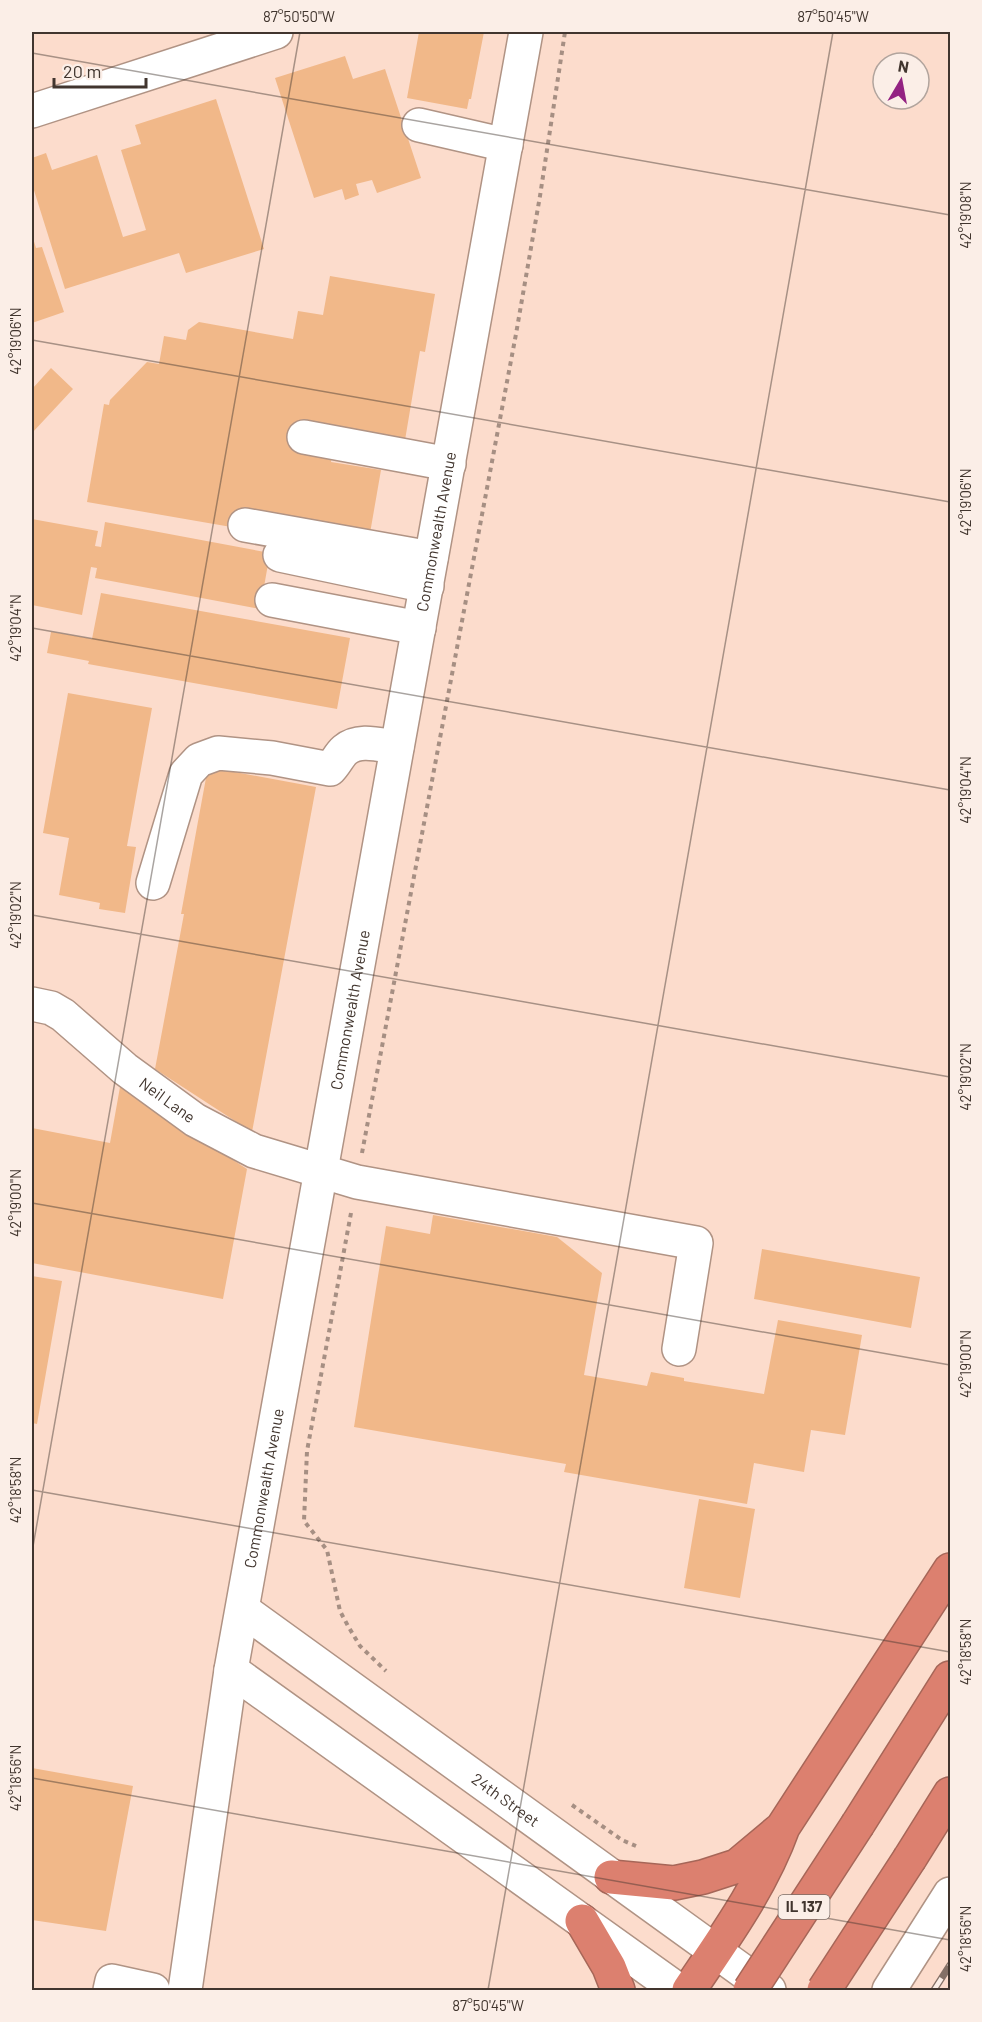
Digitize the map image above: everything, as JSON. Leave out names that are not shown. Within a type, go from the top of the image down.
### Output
[{"type":"highway","points":[[689,1990],[773,1857],[783,1827],[951,1570]]},
{"type":"highway","name":"IL 137","points":[[750,1990],[951,1678]]},
{"type":"highway","points":[[824,1990],[951,1794]]},
{"type":"highway","points":[[612,1876],[674,1883],[703,1877],[737,1866],[783,1827]]},
{"type":"highway","points":[[582,1922],[609,1967],[618,1990]]},
{"type":"street","points":[[32,111],[276,32]]},
{"type":"street","name":"Commonwealth Avenue","points":[[185,1990],[231,1670],[526,32]]},
{"type":"street","points":[[419,125],[506,145]]},
{"type":"street","points":[[304,437],[449,464]]},
{"type":"street","points":[[245,525],[429,572]]},
{"type":"street","points":[[280,555],[429,572]]},
{"type":"street","points":[[272,600],[419,628]]},
{"type":"street","points":[[153,883],[186,774],[199,760],[218,753],[272,758],[330,769],[343,751],[356,742],[397,747]]},
{"type":"street","name":"Neil Lane","points":[[32,1004],[51,1008],[63,1015],[125,1069],[195,1120],[254,1151],[357,1182],[696,1243],[679,1349]]},
{"type":"street","name":"24th Street","points":[[243,1610],[769,1990]]},
{"type":"street","points":[[231,1670],[678,1990]]},
{"type":"street","points":[[889,1990],[951,1894]]},
{"type":"street","points":[[110,1990],[112,1981],[153,1990]]},
{"type":"path","points":[[516,334],[565,32]]},
{"type":"building","points":[[419,32],[484,32],[467,109],[407,98]]},
{"type":"building","points":[[345,56],[353,79],[385,69],[421,178],[377,193],[372,180],[356,184],[359,195],[345,200],[342,189],[314,198],[275,78]]},
{"type":"building","points":[[216,99],[264,249],[186,273],[179,253],[65,289],[32,184],[32,158],[46,153],[52,170],[97,155],[123,237],[146,230],[121,150],[141,144],[135,125]]},
{"type":"building","points":[[32,235],[36,248],[42,247],[64,312],[32,323]]},
{"type":"building","points":[[330,276],[435,294],[425,352],[420,351],[404,446],[333,447],[331,462],[381,470],[369,539],[237,528],[87,502],[104,404],[109,405],[110,400],[147,362],[159,364],[164,336],[186,340],[188,330],[199,322],[293,339],[298,311],[323,315]]},
{"type":"building","points":[[51,368],[73,389],[32,433],[32,386],[33,388]]},
{"type":"building","points":[[32,519],[98,531],[95,546],[101,547],[105,522],[270,553],[260,609],[95,578],[97,568],[91,567],[82,615],[32,605]]},
{"type":"building","points":[[101,593],[350,638],[337,709],[88,664],[89,661],[47,653],[51,632],[92,639]]},
{"type":"building","points":[[68,693],[152,708],[127,846],[136,847],[125,913],[99,909],[100,903],[59,895],[69,838],[43,833]]},
{"type":"building","points":[[208,767],[316,787],[252,1132],[155,1069]]},
{"type":"building","points":[[120,1087],[247,1169],[223,1299],[32,1263],[32,1128],[110,1143]]},
{"type":"building","points":[[433,1215],[557,1237],[602,1273],[584,1375],[647,1386],[651,1372],[684,1378],[684,1381],[764,1394],[778,1320],[862,1335],[845,1435],[811,1430],[804,1472],[754,1463],[747,1504],[564,1472],[566,1464],[354,1427],[386,1226],[430,1234]]},
{"type":"building","points":[[762,1249],[920,1277],[911,1328],[754,1299]]},
{"type":"building","points":[[32,1276],[62,1281],[37,1424],[32,1423]]},
{"type":"building","points":[[699,1499],[755,1509],[740,1598],[684,1588]]},
{"type":"building","points":[[32,1768],[133,1786],[106,1931],[32,1920]]},
{"type":"railway","points":[[934,1990],[950,1965]]}]
